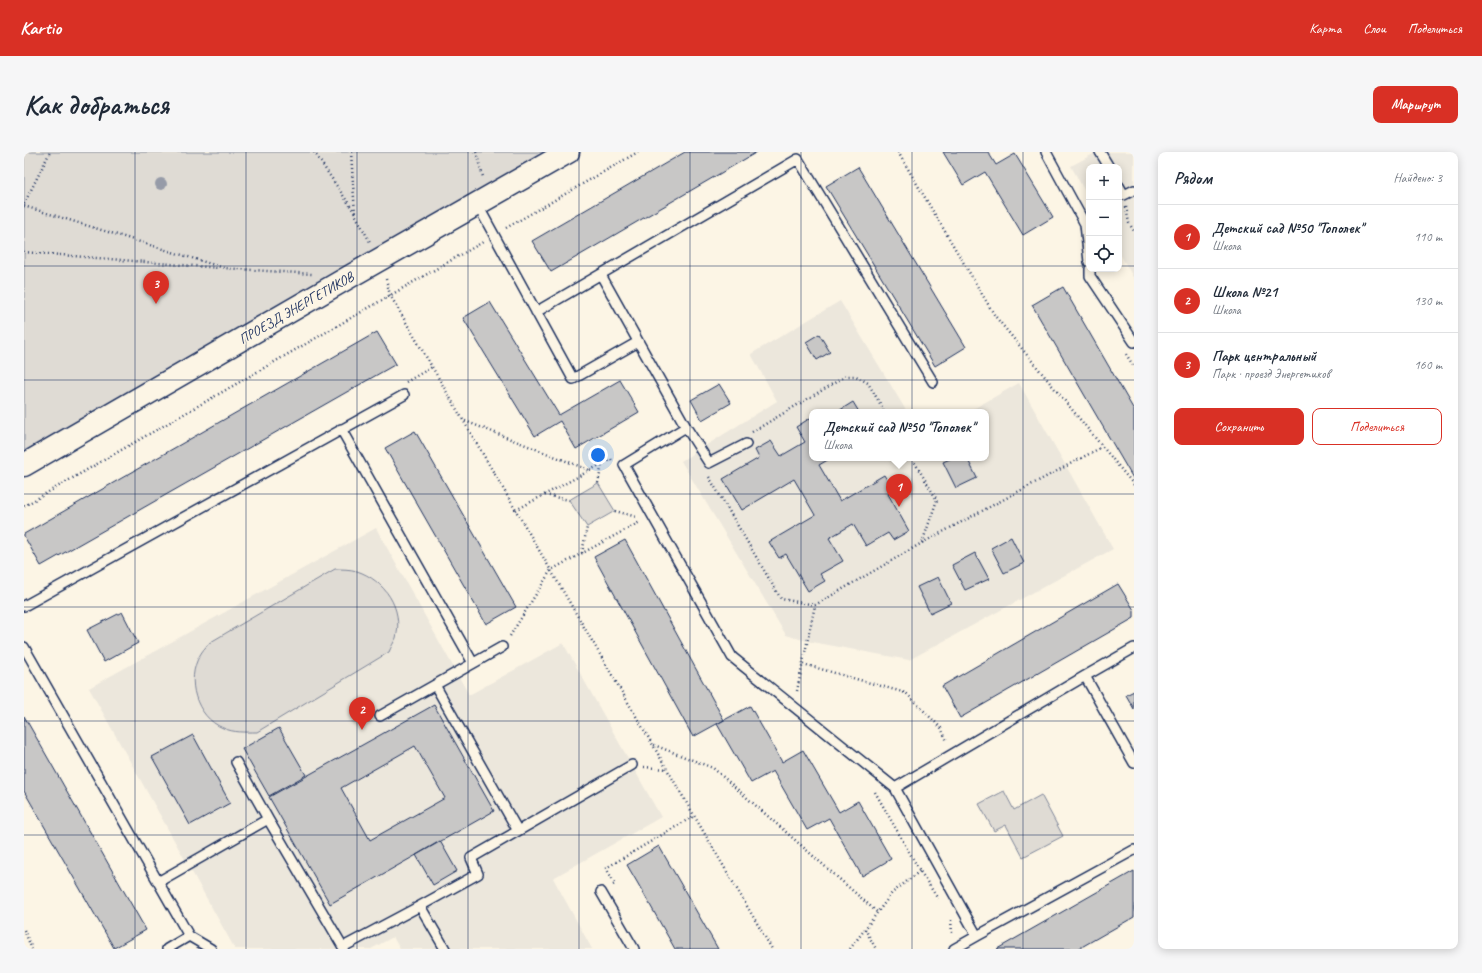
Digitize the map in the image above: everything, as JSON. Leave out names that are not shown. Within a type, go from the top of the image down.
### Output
[{"type":"street","name":"ПРОЕЗД ЭНЕРГЕТИКОВ","points":[[24,465],[379,259],[568,152]]},
{"type":"lane","points":[[1046,152],[1085,224],[1086,236]]},
{"type":"lane","points":[[1100,152],[1107,164]]},
{"type":"lane","points":[[536,312],[798,159],[933,382]]},
{"type":"lane","points":[[1122,191],[1124,195],[1134,190]]},
{"type":"lane","points":[[477,204],[573,379],[638,342]]},
{"type":"lane","points":[[1090,272],[1090,276],[1134,342]]},
{"type":"lane","points":[[601,275],[686,427],[709,463],[746,444]]},
{"type":"lane","points":[[24,606],[404,394]]},
{"type":"lane","points":[[686,427],[624,464],[649,517],[732,657],[895,788],[977,936]]},
{"type":"lane","points":[[341,429],[473,663]]},
{"type":"lane","points":[[24,647],[189,936],[211,949]]},
{"type":"lane","points":[[380,716],[502,647]]},
{"type":"lane","points":[[895,788],[1134,648]]},
{"type":"lane","points":[[1085,676],[1134,763]]},
{"type":"lane","points":[[435,685],[518,831]]},
{"type":"lane","points":[[236,762],[343,947],[478,874],[471,858],[632,765]]},
{"type":"lane","points":[[158,882],[268,819]]},
{"type":"lane","points":[[954,949],[1134,850]]},
{"type":"lane","points":[[601,892],[634,949]]},
{"type":"lane","points":[[420,906],[445,949]]},
{"type":"lane","points":[[167,949],[189,936]]},
{"type":"path","points":[[50,152],[24,205],[224,268]]},
{"type":"path","points":[[314,152],[355,214],[379,259],[390,295],[772,949]]},
{"type":"path","points":[[351,152],[355,214]]},
{"type":"path","points":[[24,506],[638,152]]},
{"type":"path","points":[[898,152],[994,316],[1134,486]]},
{"type":"path","points":[[1124,195],[1130,223],[1134,231]]},
{"type":"path","points":[[24,252],[317,275]]},
{"type":"path","points":[[746,444],[751,433],[846,376],[856,376],[868,383],[883,409]]},
{"type":"path","points":[[464,421],[589,471]]},
{"type":"path","points":[[709,463],[704,469],[781,599],[815,605],[922,544],[1102,447]]},
{"type":"path","points":[[516,510],[610,459],[614,466]]},
{"type":"path","points":[[914,461],[937,500],[922,544]]},
{"type":"path","points":[[598,483],[602,463]]},
{"type":"path","points":[[544,495],[569,500]]},
{"type":"path","points":[[615,511],[649,517]]},
{"type":"path","points":[[502,647],[551,570],[649,517]]},
{"type":"path","points":[[582,553],[587,527]]},
{"type":"path","points":[[794,707],[815,605]]},
{"type":"path","points":[[803,664],[906,693],[942,728],[949,746]]},
{"type":"path","points":[[653,745],[713,768],[877,912]]},
{"type":"path","points":[[632,765],[668,769]]},
{"type":"path","points":[[875,792],[920,871],[939,900]]},
{"type":"path","points":[[601,892],[615,884],[606,868],[694,816]]},
{"type":"path","points":[[850,949],[892,893],[920,871]]},
{"type":"path","points":[[951,918],[953,936]]},
{"type":"path","points":[[865,929],[876,949]]},
{"type":"path","points":[[24,930],[32,949]]},
{"type":"shaded area","points":[[24,152],[553,152],[24,456]]},
{"type":"shaded area","points":[[1097,152],[1134,152],[1134,279],[1122,257],[1122,164],[1086,164],[1086,194],[1071,166]]},
{"type":"shaded area","points":[[840,301],[905,409],[809,409],[809,461],[989,461],[989,409],[973,409],[1019,383],[1113,549],[909,660],[807,641],[786,635],[681,461],[777,401],[751,354]]},
{"type":"shaded area","points":[[598,483],[615,511],[587,527],[569,500]]},
{"type":"shaded area","points":[[376,528],[469,695],[563,643],[661,817],[553,878],[592,949],[400,949],[393,937],[371,949],[235,949],[89,688]]},
{"type":"shaded area","points":[[335,569],[354,570],[367,575],[376,581],[390,597],[397,616],[398,627],[396,638],[389,652],[257,732],[231,731],[214,723],[200,707],[194,686],[193,675],[203,650],[209,643]]},
{"type":"shaded area","points":[[1004,791],[1014,810],[1041,795],[1063,836],[1023,857],[1006,825],[994,831],[979,804]]},
{"type":"building","points":[[685,152],[757,152],[551,272],[532,241]]},
{"type":"building","points":[[943,152],[988,152],[996,165],[1015,154],[1053,217],[1023,235],[985,172],[963,185]]},
{"type":"building","points":[[858,167],[966,347],[935,366],[826,186]]},
{"type":"building","points":[[1063,287],[1134,410],[1134,480],[1032,305]]},
{"type":"building","points":[[490,302],[559,415],[620,380],[639,412],[576,449],[560,421],[535,436],[463,318]]},
{"type":"building","points":[[377,332],[396,364],[41,566],[24,534]]},
{"type":"building","points":[[819,334],[830,352],[817,360],[806,342]]},
{"type":"building","points":[[719,384],[731,403],[702,420],[691,400]]},
{"type":"building","points":[[853,402],[857,409],[842,409]]},
{"type":"building","points":[[809,419],[809,461],[826,461],[819,465],[840,501],[884,475],[894,491],[888,494],[909,531],[893,540],[888,533],[866,546],[853,524],[829,538],[843,561],[820,574],[825,581],[808,591],[786,554],[779,558],[769,542],[815,515],[794,479],[742,510],[723,479],[759,458],[755,450],[771,441],[781,456],[805,442],[796,427]]},
{"type":"building","points":[[415,431],[516,607],[486,624],[385,448]]},
{"type":"building","points":[[968,461],[977,478],[956,488],[943,462]]},
{"type":"building","points":[[1011,537],[1024,563],[1004,573],[991,548]]},
{"type":"building","points":[[625,540],[724,720],[693,737],[594,557]]},
{"type":"building","points":[[975,553],[989,579],[965,590],[952,565]]},
{"type":"building","points":[[938,577],[951,603],[930,613],[917,587]]},
{"type":"building","points":[[1118,584],[1134,610],[1134,618],[960,718],[942,686]]},
{"type":"building","points":[[122,612],[138,643],[104,662],[87,630]]},
{"type":"building","points":[[1134,691],[1134,709],[1126,695]]},
{"type":"building","points":[[434,705],[494,811],[330,904],[269,797]],"holes":[[[415,746],[445,798],[370,840],[341,788]]]},
{"type":"building","points":[[750,706],[782,762],[803,750],[839,812],[858,801],[891,859],[862,876],[829,818],[807,830],[773,771],[751,783],[717,724]]},
{"type":"building","points":[[24,716],[146,930],[114,948],[24,791]]},
{"type":"building","points":[[279,728],[306,775],[269,796],[242,749]]},
{"type":"building","points":[[193,735],[230,803],[190,825],[152,757]]},
{"type":"building","points":[[440,841],[457,871],[433,885],[416,855]]},
{"type":"building","points":[[659,846],[718,949],[675,949],[627,865]]},
{"type":"building","points":[[1134,871],[1134,917],[1078,949],[997,949]]},
{"type":"place","name":"Парк центральный","points":[[156,304]]},
{"type":"place","name":"Детский сад №50 \"Тополек\"","points":[[899,507]]},
{"type":"place","name":"Школа №21","points":[[362,730]]}]
